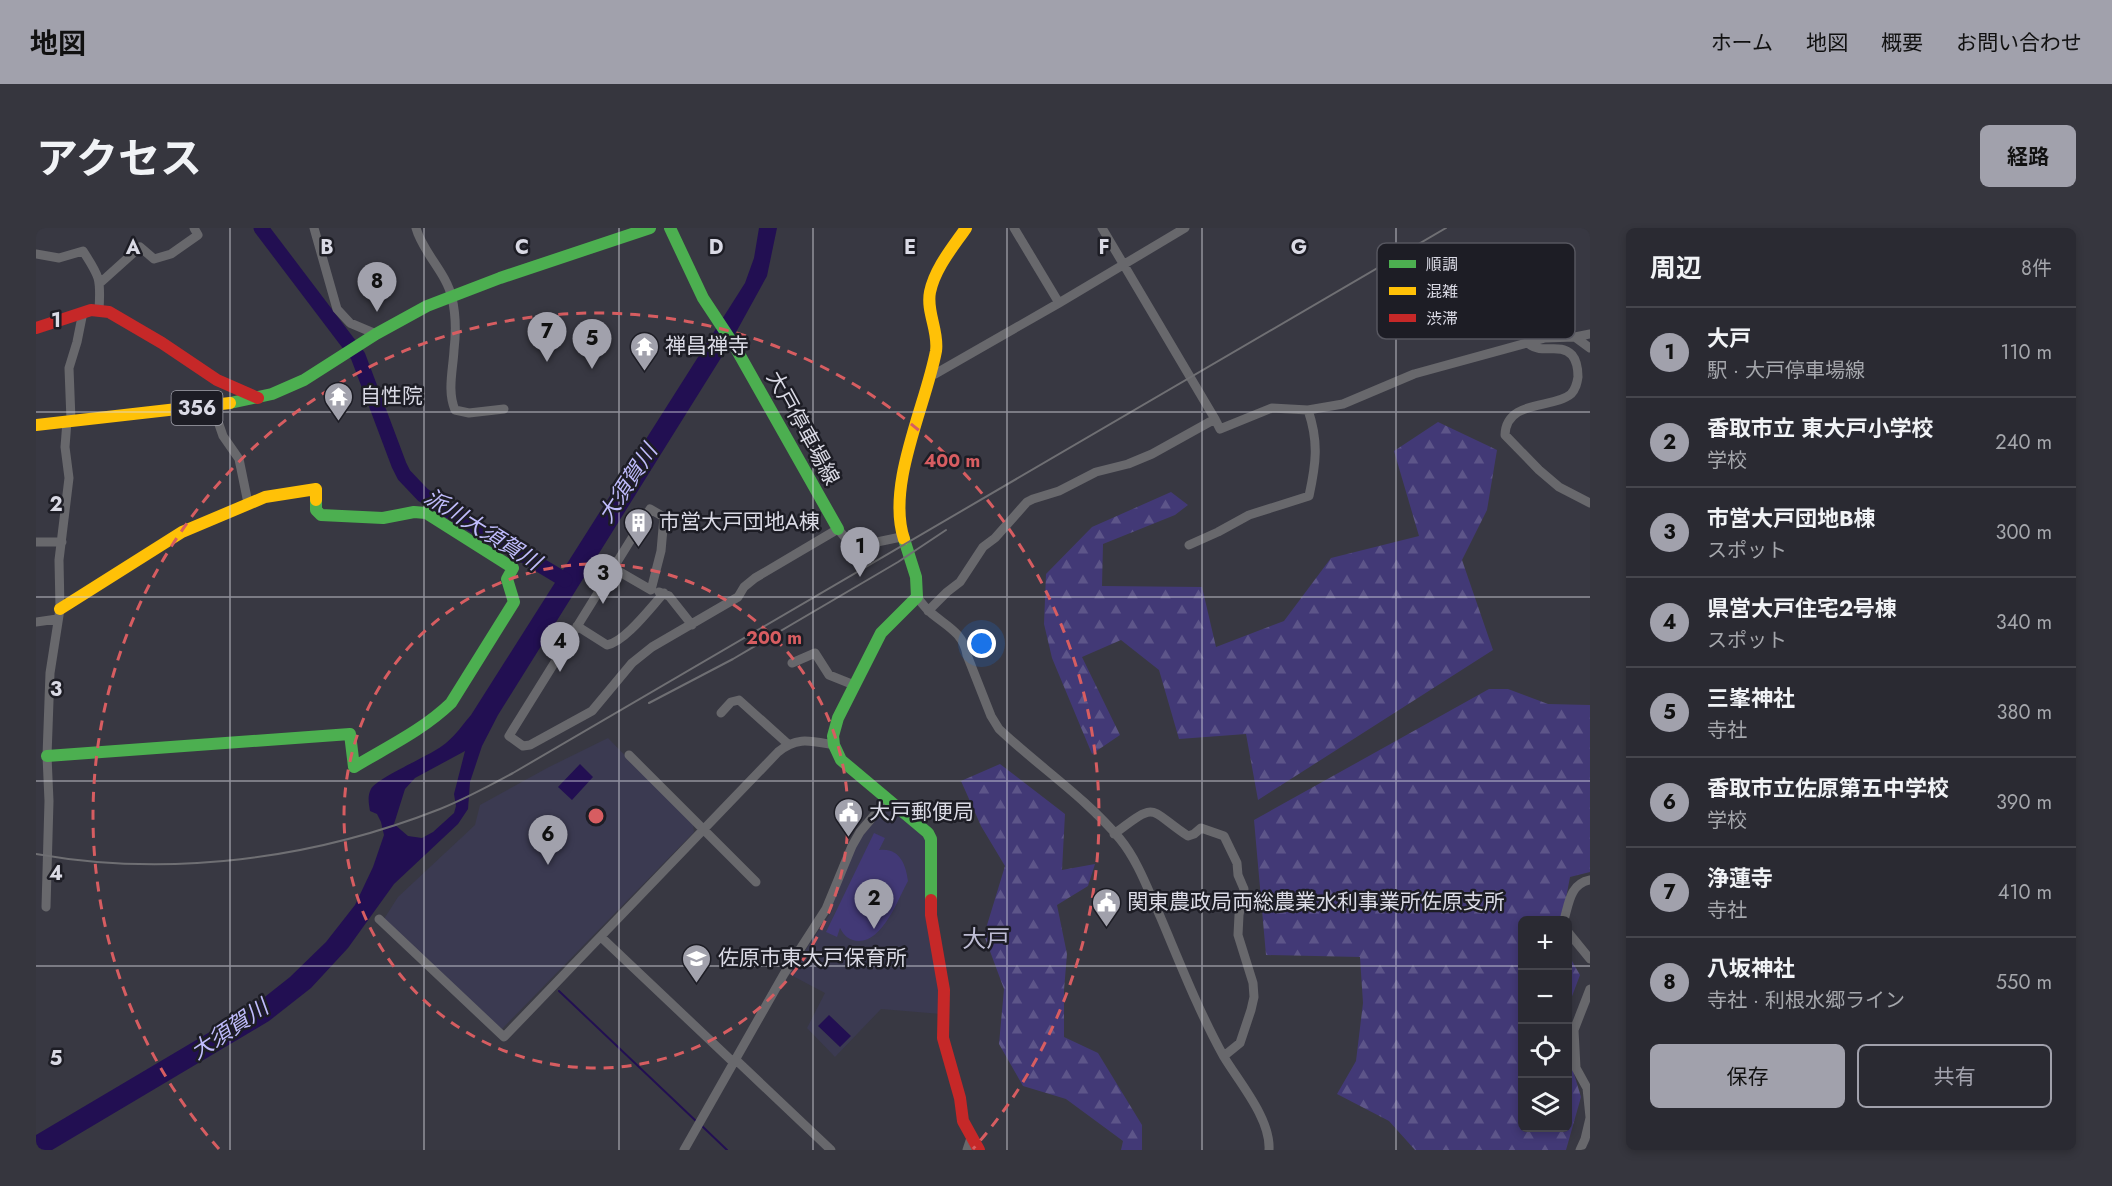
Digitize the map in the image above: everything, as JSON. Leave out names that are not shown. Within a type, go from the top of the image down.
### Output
[{"type":"main road","name":"356","points":[[36,425],[213,407],[258,398],[304,380],[372,337],[452,296],[627,232],[650,228]]},
{"type":"main road","name":"大戸停車場線","points":[[670,228],[703,298],[734,345],[838,529]]},
{"type":"main road","points":[[966,228],[931,286],[929,302],[937,337],[936,349],[903,478],[900,502],[901,537],[905,542],[916,577],[917,597],[881,633],[854,685],[833,736],[834,745],[841,760],[928,833],[931,839],[931,915],[944,990],[943,1038],[958,1089],[969,1144],[979,1150]]},
{"type":"main road","points":[[36,328],[83,312],[99,310],[121,319],[217,380],[258,398]]},
{"type":"main road","points":[[47,756],[350,735],[354,767],[419,730],[440,715],[451,703],[514,602],[513,592],[507,579],[513,568],[426,513],[414,512],[383,519],[321,515],[316,510],[316,489],[265,497],[182,532],[58,614]]},
{"type":"street","points":[[100,283],[140,247],[154,259],[171,254],[198,235],[194,228]]},
{"type":"street","points":[[314,228],[337,309],[350,323],[372,337]]},
{"type":"street","points":[[416,228],[452,296],[455,316],[451,383],[455,410],[469,413],[504,409]]},
{"type":"street","points":[[1014,228],[1059,303]]},
{"type":"street","points":[[1102,228],[1220,429],[1272,408],[1308,410],[1343,404],[1414,374],[1542,339]]},
{"type":"street","points":[[931,374],[935,374],[1059,303],[1185,228]]},
{"type":"street","points":[[36,254],[59,258],[83,251],[100,283],[99,310]]},
{"type":"street","points":[[46,907],[50,801],[47,756],[50,673],[58,614],[59,560],[69,478],[66,447],[69,421],[69,368],[83,312]]},
{"type":"street","points":[[1575,337],[1590,334]]},
{"type":"street","points":[[1575,337],[1590,348]]},
{"type":"street","points":[[1529,344],[1538,350],[1558,348],[1570,353],[1578,365],[1576,389],[1570,395],[1523,411],[1508,422],[1505,435],[1559,487],[1590,503]]},
{"type":"street","points":[[213,407],[223,436],[239,459],[248,503]]},
{"type":"street","points":[[1189,545],[1249,515],[1309,496],[1315,463],[1316,439],[1315,428],[1308,410]]},
{"type":"street","points":[[928,611],[960,582],[983,547],[995,538],[1027,502],[1059,491],[1089,475],[1128,464],[1152,454],[1215,419]]},
{"type":"street","points":[[651,590],[661,551],[664,517],[650,509],[509,736],[523,746],[530,745],[592,711],[632,663],[652,647],[738,597],[744,587],[755,578],[838,529],[853,547],[859,548],[901,537]]},
{"type":"street","points":[[36,542],[62,542]]},
{"type":"street","points":[[614,568],[651,590],[664,593],[692,625]]},
{"type":"street","points":[[577,626],[608,645],[612,644],[628,632],[664,593]]},
{"type":"street","points":[[917,597],[928,611],[956,631],[965,646],[987,706],[999,729],[1081,801],[1114,834],[1137,868],[1202,1012],[1224,1056],[1258,1111],[1269,1150]]},
{"type":"street","points":[[36,622],[58,614]]},
{"type":"street","points":[[792,663],[814,653],[828,675],[854,685]]},
{"type":"street","points":[[721,713],[731,702],[739,700],[788,744]]},
{"type":"street","points":[[379,919],[504,1037],[702,830],[788,744],[801,740],[834,745]]},
{"type":"street","points":[[628,755],[756,882]]},
{"type":"street","points":[[684,1150],[784,974],[826,909],[860,832],[887,800]]},
{"type":"street","points":[[1114,834],[1140,814],[1150,811],[1167,818],[1188,836],[1201,828],[1224,836],[1237,863],[1238,875],[1244,889],[1238,935],[1253,983],[1254,997],[1240,1043],[1224,1056]]},
{"type":"street","points":[[1565,916],[1573,890],[1580,882],[1590,880]]},
{"type":"street","points":[[601,937],[831,1150]]},
{"type":"street","points":[[1572,937],[1590,959]]},
{"type":"street","points":[[1580,1150],[1590,1118],[1587,1088],[1576,1068],[1574,1030],[1590,989]]},
{"type":"shaded area","points":[[608,738],[693,825],[694,832],[501,1030],[384,919],[398,897],[475,825],[480,805]]},
{"type":"shaded area","points":[[888,807],[926,836],[941,1014],[881,1009],[835,1057],[807,1028],[825,993],[789,974],[832,911],[831,906],[855,847]]},
{"type":"green space","points":[[1438,422],[1497,450],[1487,510],[1462,560],[1493,650],[1258,800],[1246,734],[1179,739],[1159,670],[1121,640],[1082,657],[1120,735],[1092,754],[1052,658],[1044,624],[1046,574],[1092,527],[1171,492],[1188,505],[1175,515],[1103,544],[1102,586],[1202,587],[1216,647],[1284,621],[1331,558],[1419,536],[1394,451]]},
{"type":"green space","points":[[1489,689],[1508,689],[1548,704],[1590,705],[1590,872],[1570,877],[1563,916],[1518,916],[1518,1132],[1571,1132],[1566,1150],[1415,1150],[1389,1121],[1337,1094],[1356,1061],[1363,1003],[1360,957],[1266,955],[1254,820]]},
{"type":"green space","points":[[1000,764],[1065,814],[1062,870],[1095,864],[1088,886],[1057,905],[1067,954],[1064,1037],[1098,1053],[1142,1125],[1142,1150],[1121,1150],[1123,1141],[1066,1099],[1023,1086],[999,1044],[1004,989],[984,935],[1005,866],[981,826],[961,781]]},
{"type":"green space","points":[[874,833],[885,838],[879,850],[892,851],[900,858],[908,881],[889,918],[875,934],[868,939],[856,941],[843,933],[840,928],[837,937],[826,932]]},
{"type":"green space","points":[[1572,961],[1580,975],[1572,996]]},
{"type":"green space","points":[[1572,1067],[1581,1097],[1572,1129]]},
{"type":"water","name":"大須賀川","points":[[759,228],[777,228],[767,276],[729,345],[498,715],[482,746],[470,782],[468,809],[458,824],[394,884],[348,948],[311,988],[269,1021],[52,1150],[36,1150],[36,1135],[252,1007],[290,977],[326,942],[355,905],[373,867],[384,835],[377,814],[370,811],[371,789],[384,778],[446,743],[471,715],[745,283],[754,258]],"holes":[[[465,751],[454,794],[456,806],[454,813],[433,832],[422,838],[408,836],[394,824],[405,789],[415,778]]]},
{"type":"water","points":[[580,764],[593,777],[572,800],[558,787]]},
{"type":"water","points":[[829,1015],[851,1036],[840,1047],[818,1026]]},
{"type":"waterway","name":"派川大須賀川","points":[[261,228],[358,356],[404,475],[423,495],[565,580]]},
{"type":"waterway","points":[[559,991],[697,1122]]},
{"type":"waterway","points":[[702,1126],[727,1150]]},
{"type":"railway","points":[[1420,243],[1446,228]]},
{"type":"railway","points":[[36,854],[87,861],[138,864],[241,859],[292,852],[342,840],[392,826],[449,805],[513,773],[1377,268]]},
{"type":"railway","points":[[649,703],[733,659],[898,562],[946,530]]},
{"type":"traffic: fast","points":[[230,403],[272,394],[304,380],[376,334],[427,306],[500,278],[650,228]]},
{"type":"traffic: fast","points":[[670,228],[703,298],[734,345],[838,529]]},
{"type":"traffic: fast","points":[[47,756],[350,734],[354,767],[417,730],[451,703],[514,602],[507,579],[513,568],[426,513],[414,512],[383,518],[321,515],[316,510],[316,500]]},
{"type":"traffic: fast","points":[[904,539],[916,577],[917,597],[881,633],[838,718],[833,736],[834,745],[841,760],[928,833],[931,839],[931,900]]},
{"type":"traffic: slow","points":[[904,539],[900,518],[900,494],[904,470],[936,351],[930,292],[940,266],[966,228]]},
{"type":"traffic: slow","points":[[36,425],[230,403]]},
{"type":"traffic: slow","points":[[60,609],[182,532],[265,497],[316,489],[316,500]]},
{"type":"traffic: jam","points":[[36,328],[91,310],[109,312],[162,343],[217,380],[258,398]]},
{"type":"traffic: jam","points":[[931,900],[931,915],[944,990],[943,1038],[960,1098],[963,1121],[979,1150]]},
{"type":"place","name":"八坂神社","points":[[377,312]]},
{"type":"place","name":"浄蓮寺","points":[[547,362]]},
{"type":"place","name":"三峯神社","points":[[592,369]]},
{"type":"place","name":"禅昌禅寺","points":[[644,372]]},
{"type":"place","name":"自性院","points":[[339,422]]},
{"type":"place","name":"市営大戸団地A棟","points":[[638,548]]},
{"type":"place","name":"大戸","points":[[860,577]]},
{"type":"place","name":"市営大戸団地B棟","points":[[603,604]]},
{"type":"place","name":"県営大戸住宅２号棟","points":[[560,672]]},
{"type":"place","name":"大戸郵便局","points":[[848,838]]},
{"type":"place","name":"香取市立佐原第五中学校","points":[[548,865]]},
{"type":"place","name":"関東農政局両総農業水利事業所佐原支所","points":[[1106,928]]},
{"type":"place","name":"香取市立 東大戸小学校","points":[[874,929]]},
{"type":"place","name":"佐原市東大戸保育所","points":[[697,984]]},
{"type":"district","name":"大戸","points":[[986,939]]}]
